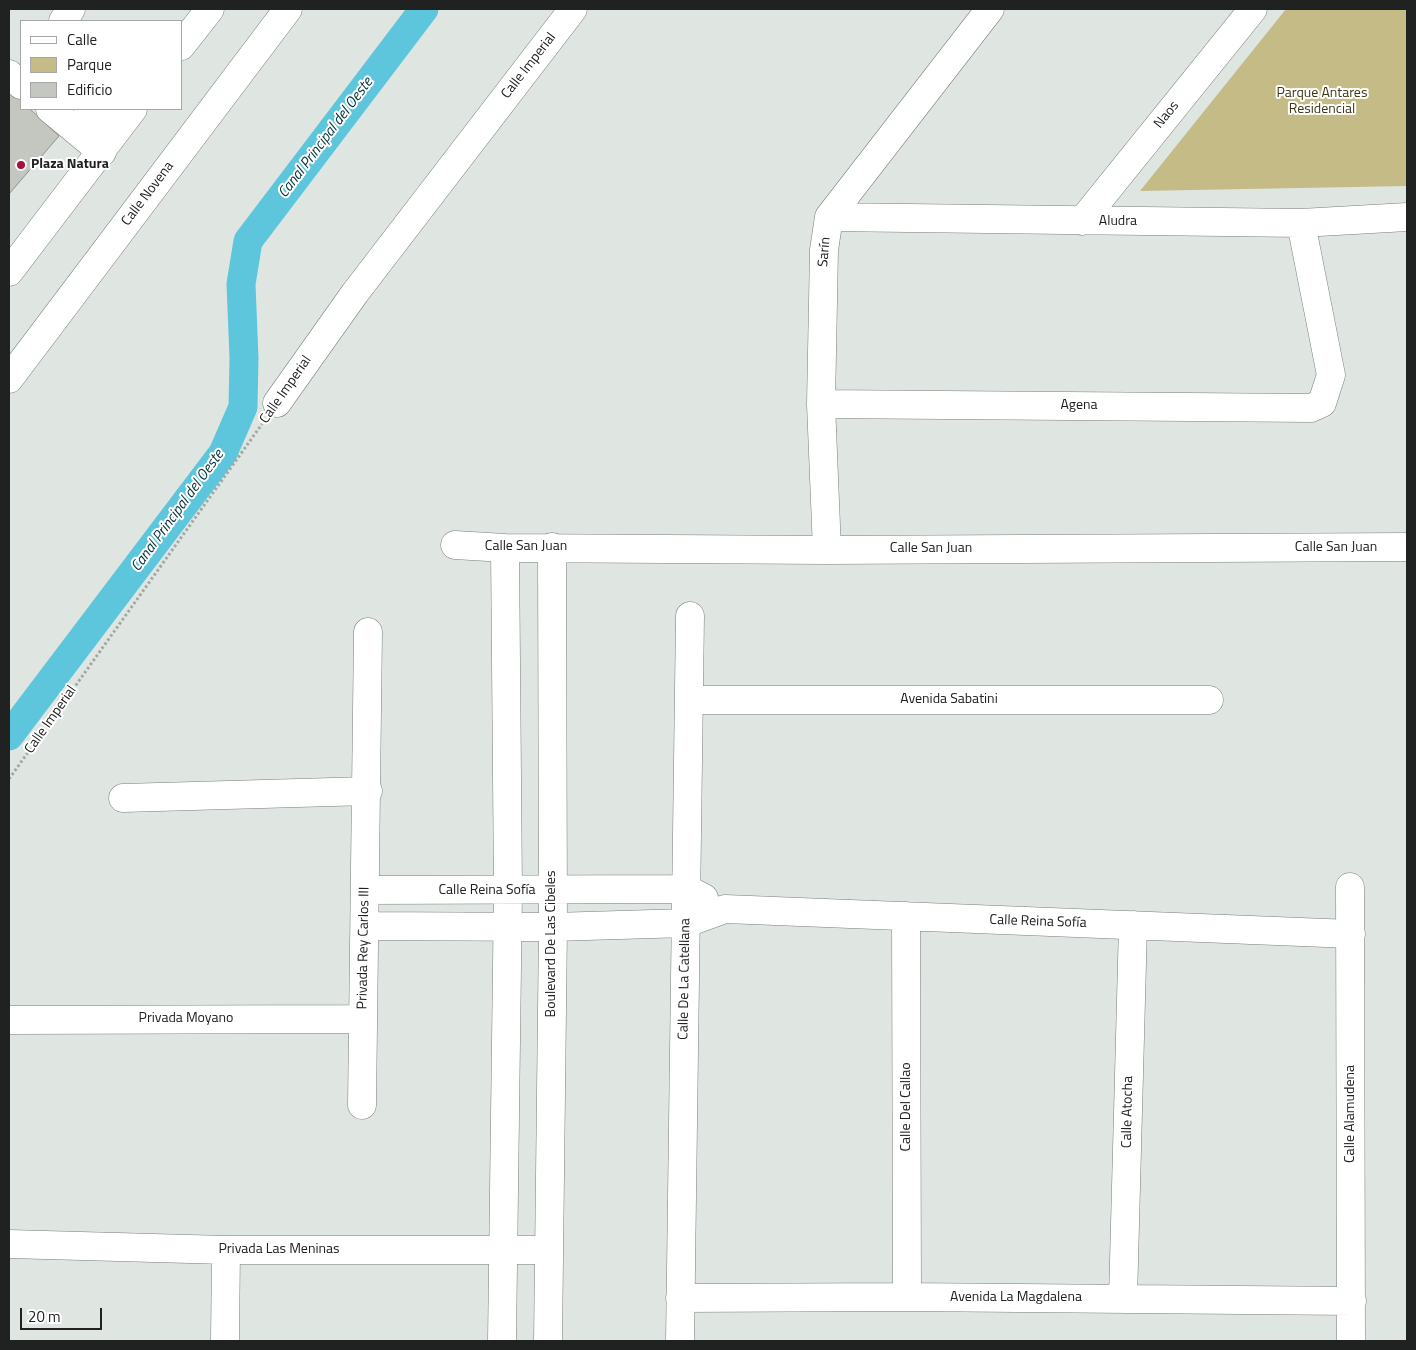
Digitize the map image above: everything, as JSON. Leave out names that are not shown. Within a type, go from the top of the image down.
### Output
[{"type":"street","points":[[64,20],[72,9]]},
{"type":"street","points":[[182,45],[210,9]]},
{"type":"street","name":"Calle Novena","points":[[9,379],[288,9]]},
{"type":"street","name":"Calle Imperial","points":[[277,403],[355,293],[573,9]]},
{"type":"street","name":"Sarín","points":[[828,550],[821,404],[824,250],[829,217],[990,9]]},
{"type":"street","name":"Naos","points":[[1082,222],[1252,9]]},
{"type":"street","points":[[9,74],[20,83]]},
{"type":"street","points":[[51,110],[102,152]]},
{"type":"street","points":[[12,260],[102,152],[126,118],[92,110]]},
{"type":"street","name":"Aludra","points":[[829,217],[1082,222],[1301,223],[1407,217]]},
{"type":"street","name":"Agena","points":[[821,404],[1311,408],[1322,403],[1328,390],[1331,375],[1301,223]]},
{"type":"street","name":"Calle San Juan","points":[[455,545],[505,548],[828,550],[1407,547]]},
{"type":"street","name":"Boulevard De Las Cibeles","points":[[548,1341],[553,927],[552,547]]},
{"type":"street","points":[[502,1341],[508,926],[505,548]]},
{"type":"street","name":"Calle De La Catellana","points":[[680,1341],[690,616]]},
{"type":"street","name":"Privada Rey Carlos III","points":[[362,1105],[362,1019],[366,926],[365,890],[368,791],[368,632]]},
{"type":"street","name":"Avenida Sabatini","points":[[690,700],[1209,700]]},
{"type":"street","points":[[122,798],[368,791]]},
{"type":"street","name":"Calle Alamudena","points":[[1350,887],[1351,1341]]},
{"type":"street","points":[[620,889],[620,924]]},
{"type":"street","name":"Calle Reina Sofía","points":[[365,890],[553,891],[687,889],[725,908]]},
{"type":"street","points":[[436,891],[437,926]]},
{"type":"street","name":"Calle Reina Sofía","points":[[366,926],[553,927],[686,923],[725,908],[1351,934]]},
{"type":"street","name":"Calle Del Callao","points":[[906,916],[907,1297]]},
{"type":"street","name":"Calle Atocha","points":[[1123,1299],[1133,925]]},
{"type":"street","name":"Privada Moyano","points":[[9,1020],[362,1019]]},
{"type":"street","name":"Privada Las Meninas","points":[[9,1244],[226,1250],[549,1250]]},
{"type":"street","points":[[225,1341],[226,1250]]},
{"type":"street","name":"Avenida La Magdalena","points":[[680,1298],[907,1297],[1352,1302]]},
{"type":"path","name":"Calle Imperial","points":[[9,779],[277,403]]},
{"type":"green space","name":"Parque Antares Residencial","points":[[1286,9],[1407,9],[1407,186],[1140,191]]},
{"type":"building","name":"Plaza Natura","points":[[9,88],[20,99],[20,110],[31,110],[59,136],[9,194]]},
{"type":"waterway","name":"Canal Principal del Oeste","points":[[9,736],[223,453],[243,407],[244,358],[241,284],[248,241],[424,9]]},
{"type":"place","name":"Plaza Natura","points":[[21,165]]}]
